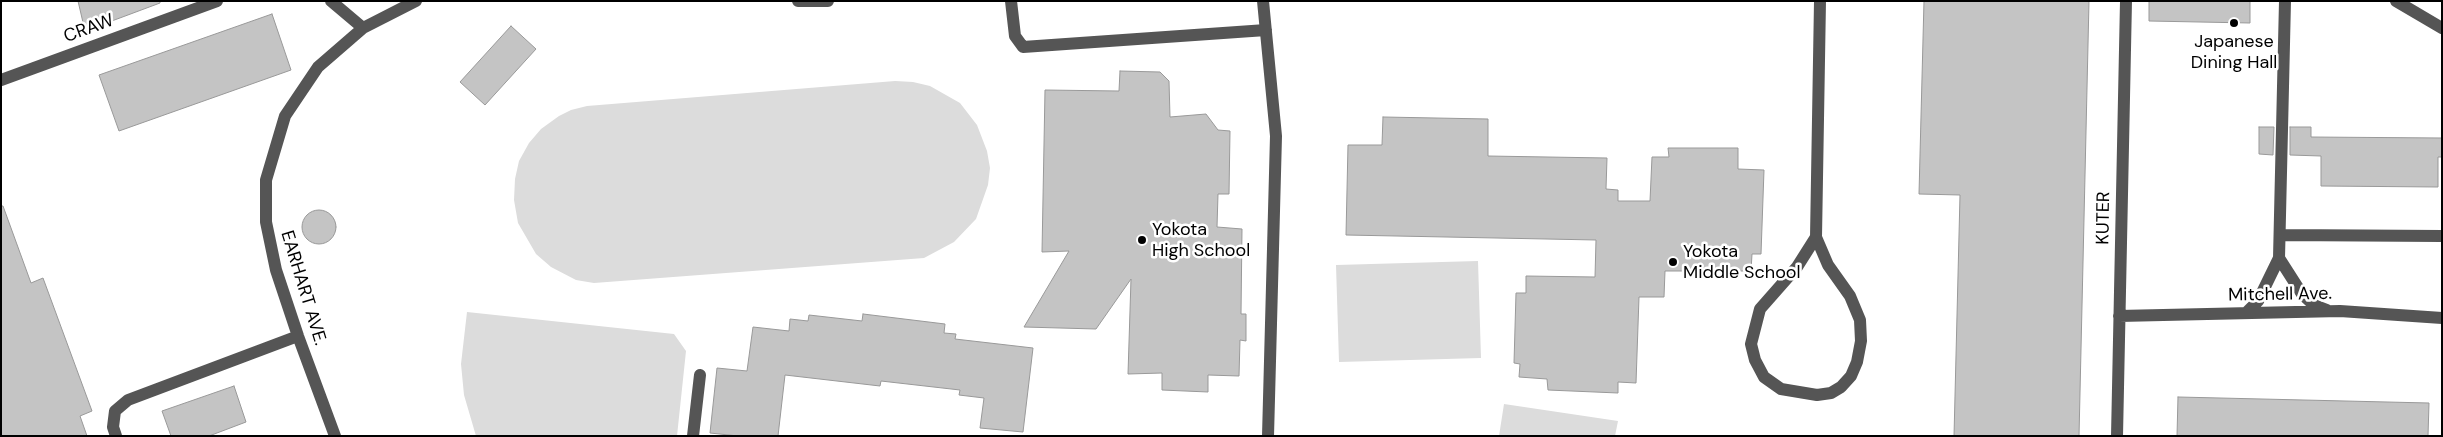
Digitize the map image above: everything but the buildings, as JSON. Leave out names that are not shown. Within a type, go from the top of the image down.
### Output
[{"type":"lane","name":"CRAW","points":[[1,80],[217,1]]},
{"type":"lane","points":[[331,1],[362,28]]},
{"type":"lane","name":"EARHART AVE.","points":[[335,436],[276,270],[266,222],[266,180],[285,116],[318,67],[362,28],[416,1]]},
{"type":"lane","points":[[798,1],[828,1]]},
{"type":"lane","points":[[1011,1],[1015,36],[1023,47],[1266,30]]},
{"type":"lane","points":[[1263,1],[1276,136],[1268,436]]},
{"type":"lane","points":[[1816,237],[1797,267],[1760,309],[1750,344],[1755,360],[1764,377],[1781,389],[1817,396],[1831,393],[1841,387],[1851,376],[1857,362],[1861,341],[1860,320],[1850,296],[1828,265],[1816,237],[1820,1]]},
{"type":"lane","name":"KUTER","points":[[2117,436],[2126,1]]},
{"type":"lane","points":[[2246,313],[2258,302],[2280,258],[2285,1]]},
{"type":"lane","points":[[2396,1],[2442,28]]},
{"type":"lane","points":[[2280,235],[2442,236]]},
{"type":"lane","points":[[2280,258],[2302,294],[2314,304],[2332,311]]},
{"type":"lane","name":"Mitchell Ave.","points":[[2119,316],[2332,311],[2442,318]]},
{"type":"lane","points":[[116,436],[113,427],[115,411],[128,400],[298,336]]},
{"type":"lane","points":[[693,436],[700,375]]},
{"type":"shaded area","points":[[895,81],[913,82],[930,86],[960,103],[977,125],[987,151],[990,168],[988,185],[976,219],[954,242],[924,258],[594,283],[576,280],[551,267],[536,254],[518,223],[514,200],[515,179],[519,161],[529,143],[541,129],[571,110],[587,106]]},
{"type":"shaded area","points":[[1478,261],[1481,358],[1339,362],[1336,265]]},
{"type":"shaded area","points":[[467,312],[674,334],[686,351],[677,436],[476,436],[464,395],[461,364]]},
{"type":"shaded area","points":[[1504,404],[1618,421],[1615,436],[1499,436]]},
{"type":"place","name":"Japanese Dining Hall","points":[[2234,23]]},
{"type":"place","name":"Yokota High School","points":[[1142,240]]},
{"type":"place","name":"Yokota Middle School","points":[[1673,262]]}]
